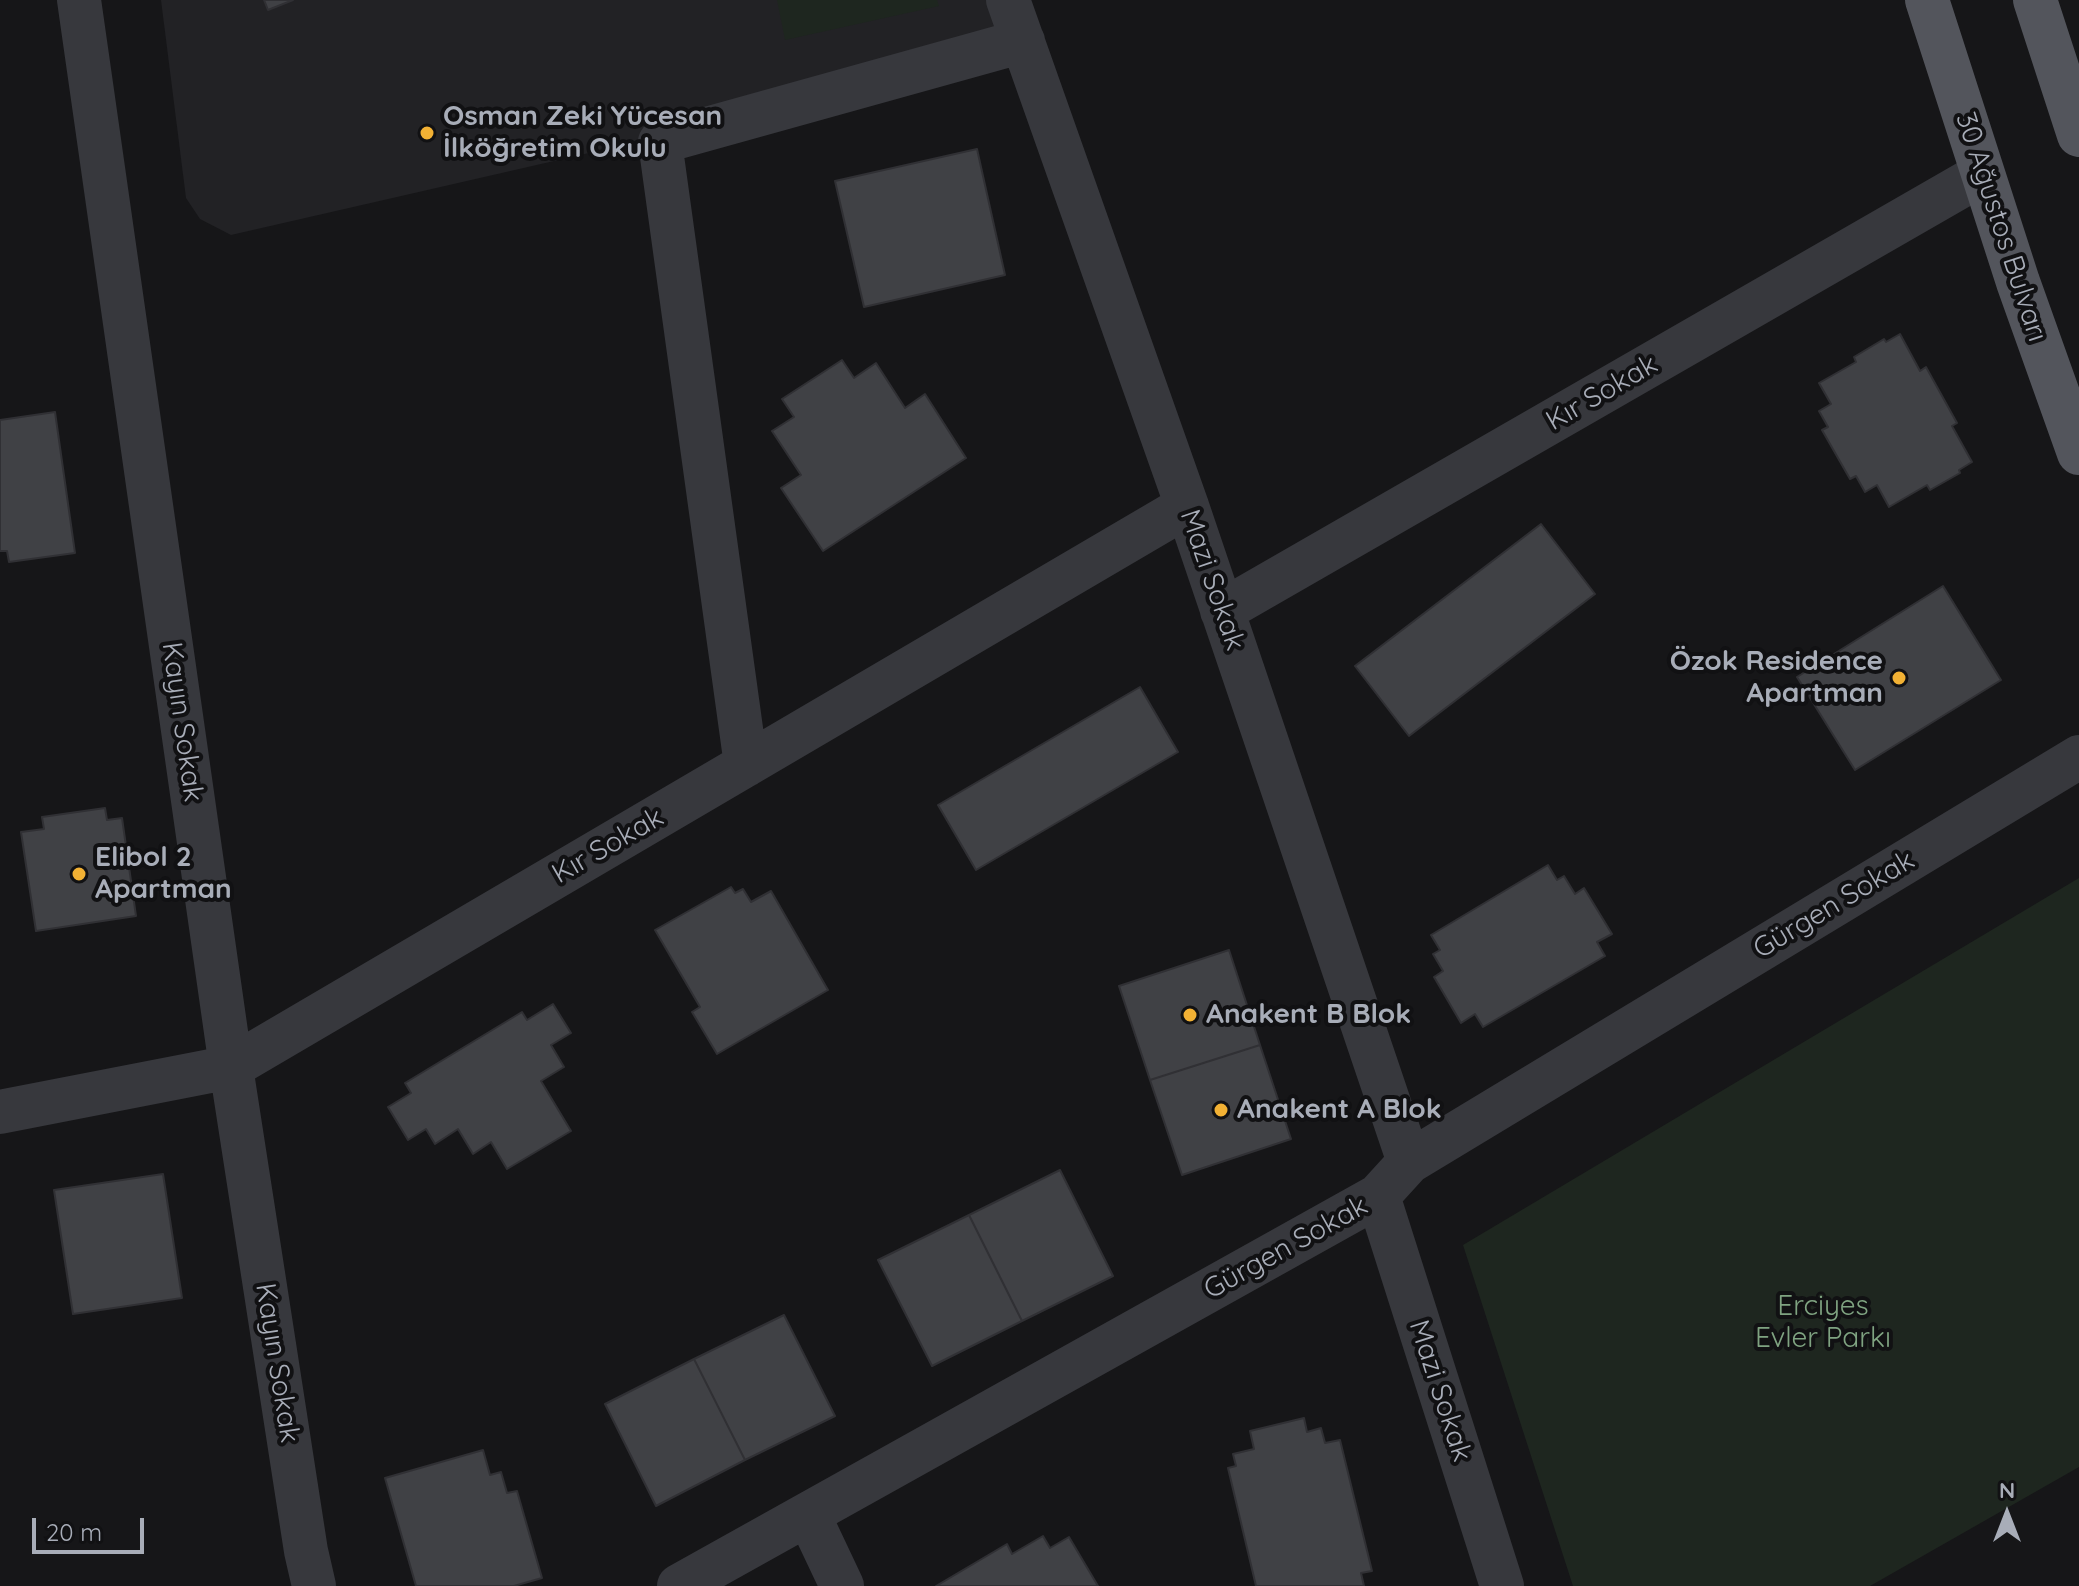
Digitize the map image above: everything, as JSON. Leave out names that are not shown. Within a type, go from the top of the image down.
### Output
[{"type":"main road","name":"30 Ağustos Bulvarı","points":[[1927,0],[2018,282],[2079,453]]},
{"type":"main road","points":[[2035,0],[2079,135]]},
{"type":"street","name":"Kayın Sokak","points":[[79,0],[231,1067],[314,1586]]},
{"type":"street","name":"Mazi Sokak","points":[[1008,0],[1187,506],[1409,1162]]},
{"type":"street","points":[[746,765],[660,142],[1023,41]]},
{"type":"street","name":"Kır Sokak","points":[[1222,611],[1982,174]]},
{"type":"street","name":"Kır Sokak","points":[[0,1112],[231,1067],[1187,506]]},
{"type":"street","name":"Gürgen Sokak","points":[[679,1586],[1378,1196],[1409,1162],[2079,757]]},
{"type":"street","name":"Mazi Sokak","points":[[1378,1196],[1502,1586]]},
{"type":"street","points":[[808,1514],[842,1586]]},
{"type":"shaded area","name":"Osman Zeki Yücesan İlköğretim Okulu","points":[[161,0],[1004,0],[1009,23],[960,68],[231,235],[200,219],[186,198]]},
{"type":"green space","points":[[777,0],[937,0],[939,6],[785,40]]},
{"type":"green space","name":"Erciyes Evler Parkı","points":[[2079,878],[2079,1467],[1870,1586],[1573,1586],[1463,1245]]},
{"type":"building","points":[[264,0],[293,0],[268,10]]},
{"type":"building","points":[[977,149],[1005,275],[864,307],[835,181]]},
{"type":"building","points":[[1900,334],[1920,371],[1926,367],[1957,423],[1952,426],[1972,462],[1959,470],[1960,473],[1930,490],[1927,485],[1889,507],[1877,485],[1865,492],[1856,476],[1850,479],[1822,430],[1828,427],[1819,411],[1831,404],[1819,383],[1856,362],[1854,357],[1884,339],[1886,342]]},
{"type":"building","points":[[842,360],[854,378],[876,363],[905,408],[925,394],[966,458],[823,551],[781,488],[801,475],[772,431],[794,417],[782,399]]},
{"type":"building","points":[[55,412],[75,553],[9,562],[7,551],[0,551],[0,420]]},
{"type":"building","points":[[1541,524],[1595,594],[1409,736],[1355,666]]},
{"type":"building","name":"Özok Residence Apartman","points":[[1943,586],[2001,680],[1855,770],[1797,677]]},
{"type":"building","points":[[1140,687],[1178,752],[976,870],[938,805]]},
{"type":"building","name":"Elibol 2 Apartman","points":[[105,808],[107,820],[122,818],[136,916],[36,931],[21,832],[44,829],[42,817]]},
{"type":"building","points":[[1548,865],[1557,880],[1564,876],[1575,894],[1584,888],[1612,934],[1597,942],[1605,956],[1483,1027],[1475,1014],[1461,1023],[1434,977],[1443,971],[1433,954],[1440,950],[1431,935]]},
{"type":"building","points":[[731,887],[735,893],[743,889],[751,902],[771,891],[828,990],[717,1054],[692,1012],[700,1007],[655,930]]},
{"type":"building","name":"Anakent B Blok","points":[[1229,950],[1260,1045],[1150,1080],[1119,986]]},
{"type":"building","points":[[553,1004],[571,1033],[551,1045],[564,1067],[541,1081],[571,1131],[507,1169],[491,1142],[473,1154],[458,1129],[435,1144],[426,1129],[408,1140],[388,1107],[411,1093],[405,1083],[522,1012],[527,1020]]},
{"type":"building","name":"Anakent A Blok","points":[[1260,1045],[1291,1139],[1182,1175],[1150,1080]]},
{"type":"building","points":[[1060,1170],[1113,1276],[1022,1321],[969,1215]]},
{"type":"building","points":[[163,1174],[182,1298],[73,1314],[54,1190]]},
{"type":"building","points":[[969,1215],[1022,1321],[932,1366],[878,1260]]},
{"type":"building","points":[[784,1315],[835,1416],[745,1460],[694,1359]]},
{"type":"building","points":[[694,1359],[745,1460],[656,1506],[605,1404]]},
{"type":"building","points":[[1304,1418],[1307,1432],[1321,1428],[1325,1443],[1340,1440],[1372,1571],[1361,1573],[1364,1586],[1256,1586],[1228,1468],[1236,1466],[1233,1454],[1254,1449],[1250,1431]]},
{"type":"building","points":[[483,1450],[490,1475],[501,1472],[507,1493],[517,1491],[542,1578],[514,1586],[416,1586],[385,1478]]},
{"type":"building","points":[[1043,1536],[1050,1548],[1069,1537],[1098,1586],[936,1586],[1007,1544],[1012,1554]]},
{"type":"place","name":"Osman Zeki Yücesan İlköğretim Okulu","points":[[427,133]]},
{"type":"place","name":"Özok Residence Apartman","points":[[1899,678]]},
{"type":"place","name":"Elibol 2 Apartman","points":[[79,874]]},
{"type":"place","name":"Anakent B Blok","points":[[1190,1015]]},
{"type":"place","name":"Anakent A Blok","points":[[1221,1110]]}]
